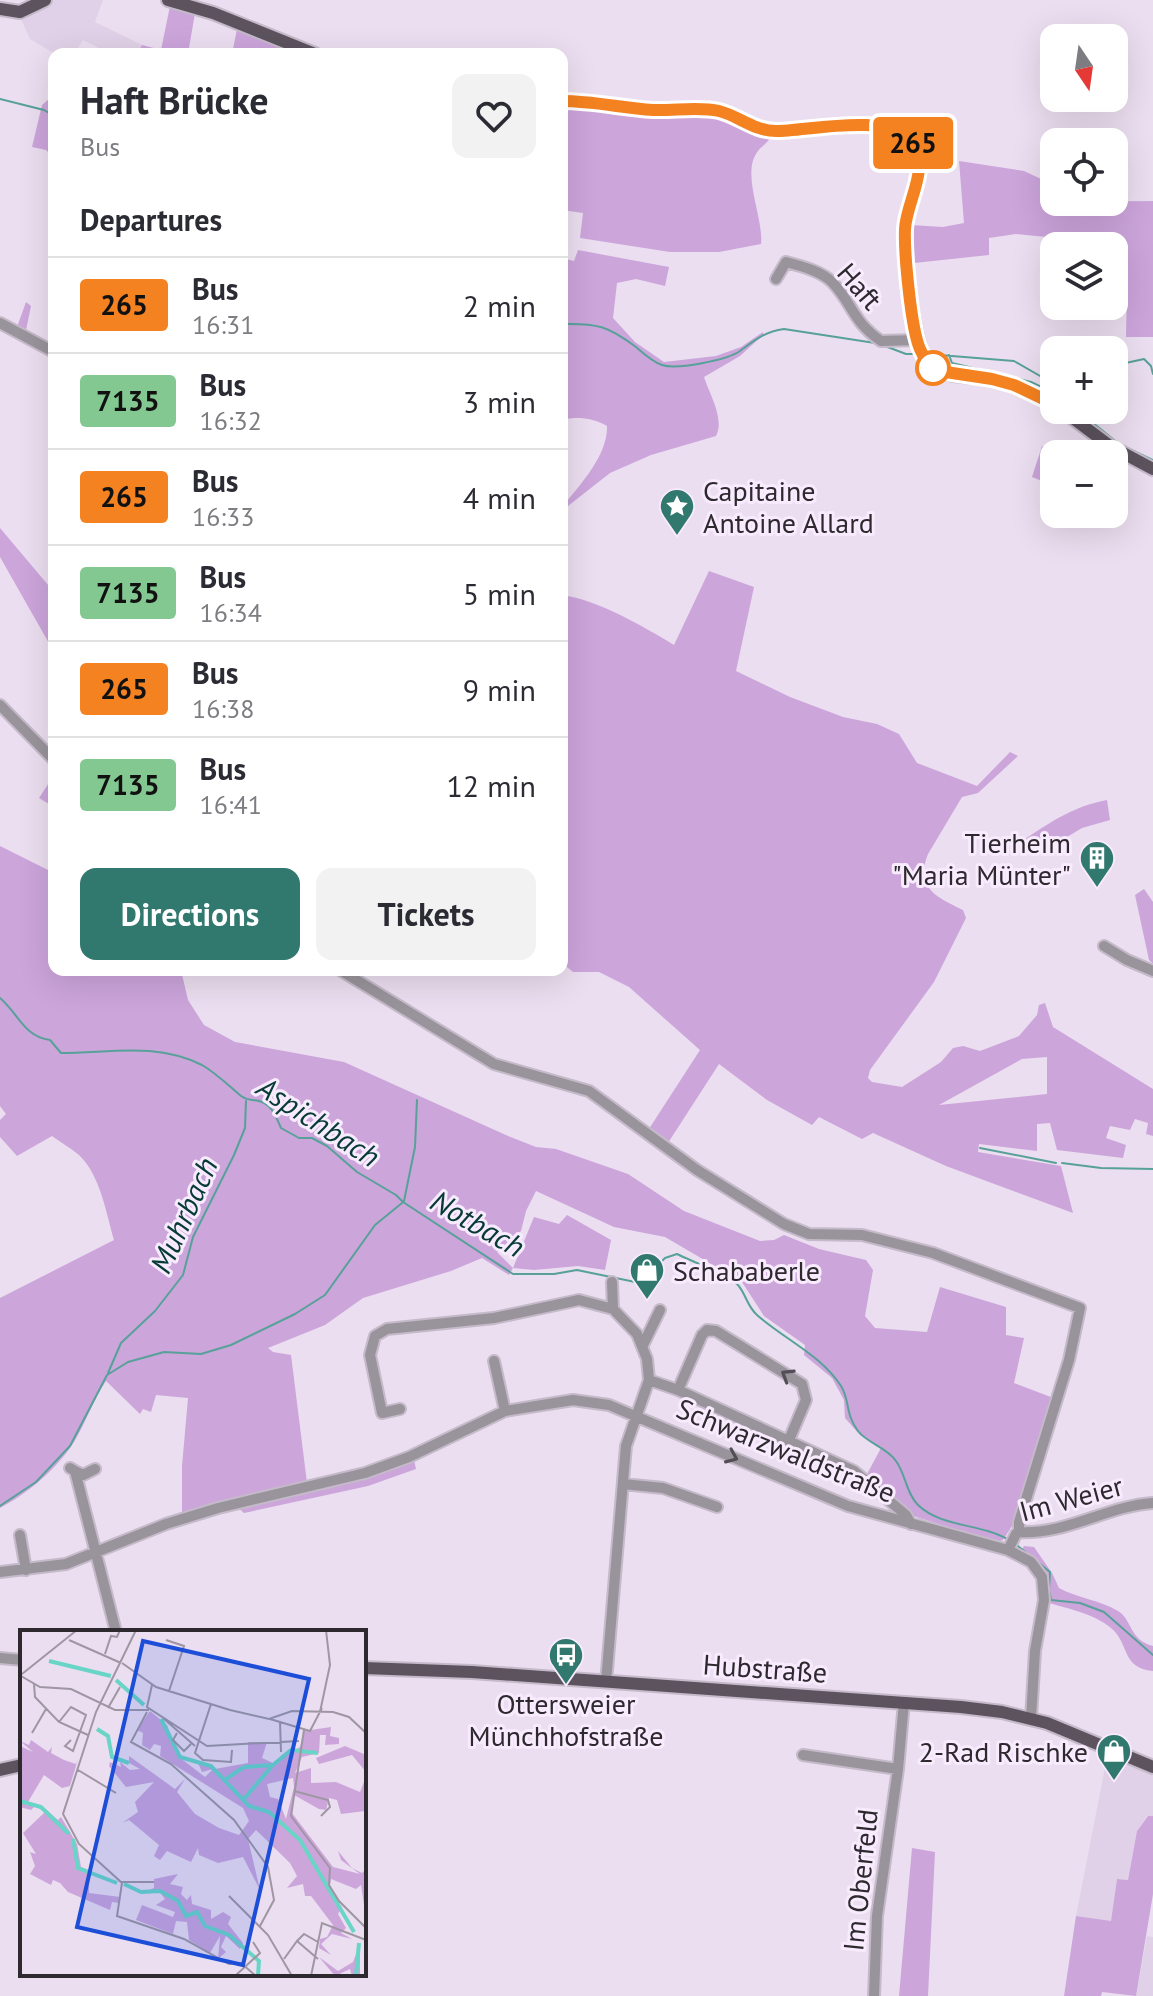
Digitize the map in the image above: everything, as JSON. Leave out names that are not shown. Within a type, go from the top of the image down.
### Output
[{"type":"main road","points":[[0,9],[20,12],[45,0]]},
{"type":"main road","points":[[168,0],[213,13],[300,48]]},
{"type":"main road","name":"Haft","points":[[568,101],[610,103],[642,109],[721,111],[754,127],[772,131],[845,124],[892,130],[912,142],[919,159],[919,169],[907,214],[905,244],[922,351],[933,368],[1014,385],[1040,397]]},
{"type":"main road","points":[[1081,424],[1110,446],[1153,469]]},
{"type":"main road","name":"Hubstraße","points":[[366,1668],[472,1672],[990,1710],[1063,1728],[1153,1767]]},
{"type":"main road","points":[[0,1770],[20,1765]]},
{"type":"street","points":[[213,13],[216,0]]},
{"type":"street","name":"Haft","points":[[776,279],[786,262],[810,269],[830,280],[857,321],[881,341],[922,351]]},
{"type":"street","points":[[0,323],[48,349]]},
{"type":"street","points":[[0,705],[48,754]]},
{"type":"street","points":[[1104,946],[1153,971]]},
{"type":"street","points":[[350,976],[494,1064],[589,1091],[707,1177],[784,1224],[809,1234],[871,1237],[933,1253],[1080,1308],[1056,1407],[1018,1533]]},
{"type":"street","points":[[612,1282],[613,1309]]},
{"type":"street","points":[[400,1409],[382,1413],[370,1355],[371,1346],[380,1332],[494,1318],[579,1300],[613,1309],[637,1334],[643,1345],[649,1380],[626,1446],[606,1682]]},
{"type":"street","points":[[643,1345],[660,1310]]},
{"type":"street","points":[[678,1390],[702,1335],[707,1330],[716,1331],[802,1384],[806,1400],[789,1440]]},
{"type":"street","points":[[494,1361],[505,1411]]},
{"type":"street","points":[[649,1380],[678,1390],[854,1471],[906,1515],[911,1524]]},
{"type":"street","name":"Schwarzwaldstraße","points":[[0,1572],[66,1564],[166,1524],[218,1508],[365,1473],[409,1457],[505,1411],[573,1400],[609,1405],[848,1506],[1009,1547],[1031,1562],[1042,1577],[1044,1600],[1035,1651],[1031,1718]]},
{"type":"street","points":[[95,1469],[83,1475],[72,1470],[116,1630]]},
{"type":"street","points":[[623,1484],[663,1488],[717,1507]]},
{"type":"street","points":[[877,1515],[885,1513],[889,1501]]},
{"type":"street","name":"Im Weier","points":[[1009,1547],[1018,1533],[1061,1528],[1123,1508],[1153,1503]]},
{"type":"street","points":[[20,1535],[26,1570]]},
{"type":"street","points":[[0,1658],[20,1660]]},
{"type":"street","name":"Im Oberfeld","points":[[874,1996],[877,1916],[898,1769],[904,1702]]},
{"type":"street","points":[[803,1755],[898,1769]]},
{"type":"shaded area","points":[[54,0],[103,0],[95,22],[142,45],[140,48],[99,48],[83,40],[78,48],[48,50],[30,39],[21,19]]},
{"type":"shaded area","points":[[170,6],[195,13],[189,48],[161,48]]},
{"type":"shaded area","points":[[237,29],[284,47],[284,48],[233,48]]},
{"type":"shaded area","points":[[48,100],[48,152],[32,147],[42,105]]},
{"type":"shaded area","points":[[568,104],[716,114],[772,135],[752,163],[752,185],[761,244],[719,252],[670,252],[580,238],[583,213],[568,211]]},
{"type":"shaded area","points":[[959,161],[1024,171],[1040,178],[1040,216],[1128,216],[1128,201],[1153,201],[1153,337],[1126,336],[1128,232],[1040,232],[1040,236],[1016,234],[989,238],[989,255],[914,263],[911,225],[943,227],[964,223]]},
{"type":"shaded area","points":[[578,250],[669,267],[665,286],[636,279],[617,283],[613,318],[635,342],[664,362],[716,356],[741,347],[763,332],[763,335],[740,356],[704,377],[719,422],[716,436],[651,455],[610,473],[568,506],[568,500],[598,459],[607,426],[585,418],[568,419],[568,260],[574,261]]},
{"type":"shaded area","points":[[26,302],[31,306],[25,335],[17,327]]},
{"type":"shaded area","points":[[1040,452],[1040,480],[1032,477]]},
{"type":"shaded area","points":[[0,528],[48,585],[48,641],[0,557]]},
{"type":"shaded area","points":[[709,571],[754,587],[736,671],[790,697],[899,734],[917,763],[977,786],[1010,752],[1018,756],[978,793],[962,797],[928,854],[924,866],[926,883],[937,896],[963,910],[966,918],[934,982],[870,1070],[868,1078],[872,1082],[902,1087],[941,1062],[953,1048],[963,1046],[980,1051],[1019,1036],[1037,1015],[1039,1005],[1045,1003],[1053,1027],[1153,1089],[1153,1136],[1146,1134],[1148,1123],[1135,1119],[1130,1130],[1110,1126],[1106,1138],[1126,1145],[1123,1158],[1057,1150],[1050,1123],[1037,1124],[1037,1151],[979,1144],[978,1152],[1061,1166],[1073,1213],[946,1166],[873,1133],[862,1139],[819,1117],[812,1125],[767,1100],[719,1064],[666,1146],[647,1132],[700,1050],[629,987],[599,972],[573,972],[568,968],[568,596],[605,608],[674,645]],"holes":[[[1047,1057],[1047,1094],[939,1105],[1022,1059]]]},
{"type":"shaded area","points":[[48,784],[48,803],[39,798]]},
{"type":"shaded area","points":[[1107,800],[1110,820],[1082,828],[1037,855],[1025,839],[1074,810]]},
{"type":"shaded area","points":[[0,846],[48,870],[48,976],[182,976],[188,1000],[204,1025],[235,1042],[344,1062],[508,1136],[628,1174],[684,1211],[760,1241],[774,1240],[784,1235],[819,1249],[866,1260],[873,1270],[865,1316],[875,1328],[927,1332],[940,1287],[1006,1307],[1006,1335],[1024,1338],[1014,1383],[1056,1399],[1014,1523],[1003,1540],[997,1542],[913,1516],[866,1476],[881,1448],[860,1435],[845,1418],[844,1400],[832,1378],[804,1355],[805,1345],[764,1316],[742,1282],[665,1237],[614,1227],[536,1191],[521,1231],[497,1252],[513,1268],[509,1275],[482,1258],[451,1271],[363,1298],[325,1325],[268,1348],[291,1355],[307,1483],[182,1514],[182,1466],[188,1398],[156,1395],[151,1412],[143,1409],[140,1414],[106,1381],[74,1442],[59,1462],[31,1488],[0,1508],[0,1298],[114,1240],[97,1183],[86,1163],[52,1136],[17,1156],[0,1137],[0,1120],[6,1114],[0,1106]]},
{"type":"shaded area","points":[[1144,889],[1153,902],[1153,964],[1149,960],[1135,895]]},
{"type":"shaded area","points":[[567,1215],[611,1240],[605,1270],[578,1266],[534,1270],[513,1268],[534,1217],[559,1224]]},
{"type":"shaded area","points":[[414,1460],[416,1469],[368,1486],[244,1513],[237,1507],[345,1483]]},
{"type":"shaded area","points":[[1024,1546],[1034,1547],[1059,1588],[1104,1604],[1123,1615],[1139,1639],[1153,1646],[1153,1671],[1136,1665],[1117,1634],[1104,1623],[1046,1602],[1037,1564],[1022,1549]]},
{"type":"shaded area","points":[[1108,1752],[1153,1771],[1153,1816],[1147,1816],[1137,1831],[1128,1880],[1117,1879],[1111,1922],[1076,1916]]},
{"type":"shaded area","points":[[1148,1816],[1153,1816],[1153,1894],[1136,1996],[1102,1992],[1101,1996],[1064,1996],[1076,1916],[1111,1921],[1117,1879],[1128,1880],[1137,1831]]},
{"type":"shaded area","points":[[912,1848],[935,1852],[928,1996],[899,1996]]},
{"type":"shaded area","points":[[1147,1936],[1153,1937],[1153,1996],[1136,1996]]},
{"type":"waterway","points":[[0,99],[48,112]]},
{"type":"waterway","points":[[568,324],[593,325],[610,330],[655,362],[669,366],[724,358],[765,334],[784,329],[875,343]]},
{"type":"waterway","points":[[885,346],[906,354],[917,354]]},
{"type":"waterway","points":[[927,354],[1014,361],[1040,376]]},
{"type":"waterway","points":[[949,355],[952,363],[1040,386]]},
{"type":"waterway","points":[[1128,362],[1144,359],[1151,366],[1153,374]]},
{"type":"waterway","points":[[1094,424],[1119,444],[1153,460]]},
{"type":"waterway","name":"Notbach","points":[[0,998],[28,1029],[50,1040],[61,1053],[150,1051],[167,1053],[202,1065],[243,1098],[267,1105],[281,1128],[299,1138],[312,1138],[327,1146],[357,1172],[513,1274],[554,1274],[577,1270],[640,1283],[665,1258],[677,1254],[726,1276],[740,1288],[757,1315],[813,1356],[833,1375],[844,1391],[854,1425],[862,1435],[892,1456],[918,1505],[938,1518],[1009,1540]]},
{"type":"waterway","points":[[404,1201],[415,1147],[417,1100]]},
{"type":"waterway","name":"Muhrbach","points":[[108,1373],[121,1343],[155,1311],[183,1275],[193,1237],[245,1128],[246,1101]]},
{"type":"waterway","points":[[980,1148],[1056,1163]]},
{"type":"waterway","points":[[1062,1163],[1101,1168],[1153,1169]]},
{"type":"waterway","name":"Muhrbach","points":[[0,1506],[36,1482],[70,1446],[107,1375],[128,1362],[164,1352],[201,1354],[231,1345],[295,1314],[325,1295],[375,1225],[402,1203]]},
{"type":"waterway","name":"Notbach","points":[[1014,1543],[1050,1572],[1051,1600],[1080,1603],[1104,1612],[1153,1655]]},
{"type":"bus line","name":"265","points":[[568,101],[610,103],[642,109],[721,111],[754,127],[772,131],[845,124],[873,126],[904,135],[912,142],[919,159],[917,180],[907,214],[905,244],[915,331],[924,357],[939,371],[992,379],[1040,396]]},
{"type":"place","name":"Capitaine Antoine Allard","points":[[677,537]]},
{"type":"place","name":"Tierheim \"Maria Münter\"","points":[[1097,889]]},
{"type":"place","name":"Schababerle","points":[[647,1301]]},
{"type":"place","name":"Ottersweier Münchhofstraße","points":[[566,1686]]},
{"type":"place","name":"2-Rad Rischke","points":[[1114,1782]]},
{"type":"water label","name":"Aspichbach","points":[[319,1121]]}]
